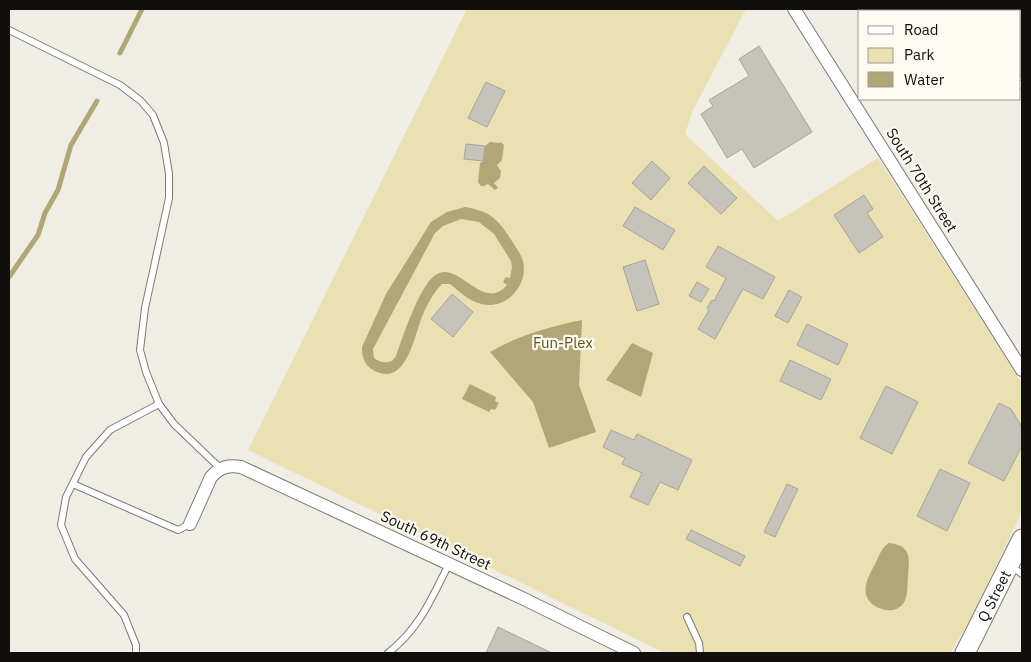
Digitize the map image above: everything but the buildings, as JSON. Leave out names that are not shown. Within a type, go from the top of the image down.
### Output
[{"type":"main road","name":"Q Street","points":[[965,653],[1016,570],[1022,539]]},
{"type":"street","name":"South 70th Street","points":[[794,9],[1022,370]]},
{"type":"street","name":"South 69th Street","points":[[221,469],[232,466],[241,467],[634,653]]},
{"type":"street","points":[[190,524],[211,477],[221,469]]},
{"type":"lane","points":[[9,30],[120,85],[141,100],[153,115],[164,143],[169,174],[169,198],[145,308],[140,350],[158,404],[174,424],[221,469]]},
{"type":"lane","points":[[136,653],[136,645],[124,615],[74,559],[61,525],[66,497],[86,458],[110,430],[158,404]]},
{"type":"lane","points":[[73,484],[178,530],[190,524]]},
{"type":"lane","points":[[388,653],[402,642],[424,615],[449,564]]},
{"type":"lane","points":[[687,617],[699,643],[700,653]]},
{"type":"green space","name":"Fun-Plex","points":[[467,9],[746,9],[692,112],[685,134],[778,221],[878,158],[1022,383],[1022,511],[973,614],[950,653],[665,653],[248,450]]},
{"type":"water","points":[[490,142],[501,142],[504,145],[502,160],[497,165],[501,171],[500,178],[494,183],[498,188],[495,190],[488,184],[481,186],[478,182],[480,163],[483,161],[485,146]]},
{"type":"water","points":[[465,207],[486,213],[496,220],[522,258],[524,266],[521,282],[512,296],[498,304],[490,305],[473,301],[450,284],[442,284],[426,308],[410,351],[401,366],[388,374],[376,372],[364,361],[362,347],[386,294],[431,222],[447,212]],"holes":[[[461,219],[479,222],[494,234],[511,261],[510,278],[506,277],[503,282],[507,285],[498,292],[488,293],[479,290],[452,273],[443,272],[434,276],[428,282],[417,301],[396,356],[392,361],[387,362],[381,362],[374,358],[373,349],[435,233],[443,226]]]},
{"type":"water","points":[[582,320],[579,385],[596,432],[549,448],[533,402],[490,352],[534,332]]},
{"type":"water","points":[[632,343],[653,353],[641,397],[606,380]]},
{"type":"water","points":[[470,384],[496,397],[495,401],[499,403],[495,410],[491,409],[489,412],[462,399]]},
{"type":"water","points":[[889,543],[899,545],[908,554],[907,592],[901,606],[894,610],[884,610],[875,606],[870,601],[867,596],[866,585],[881,551]]},
{"type":"waterway","points":[[120,53],[142,9]]},
{"type":"waterway","points":[[9,277],[38,235],[45,213],[58,190],[71,145],[97,101]]}]
